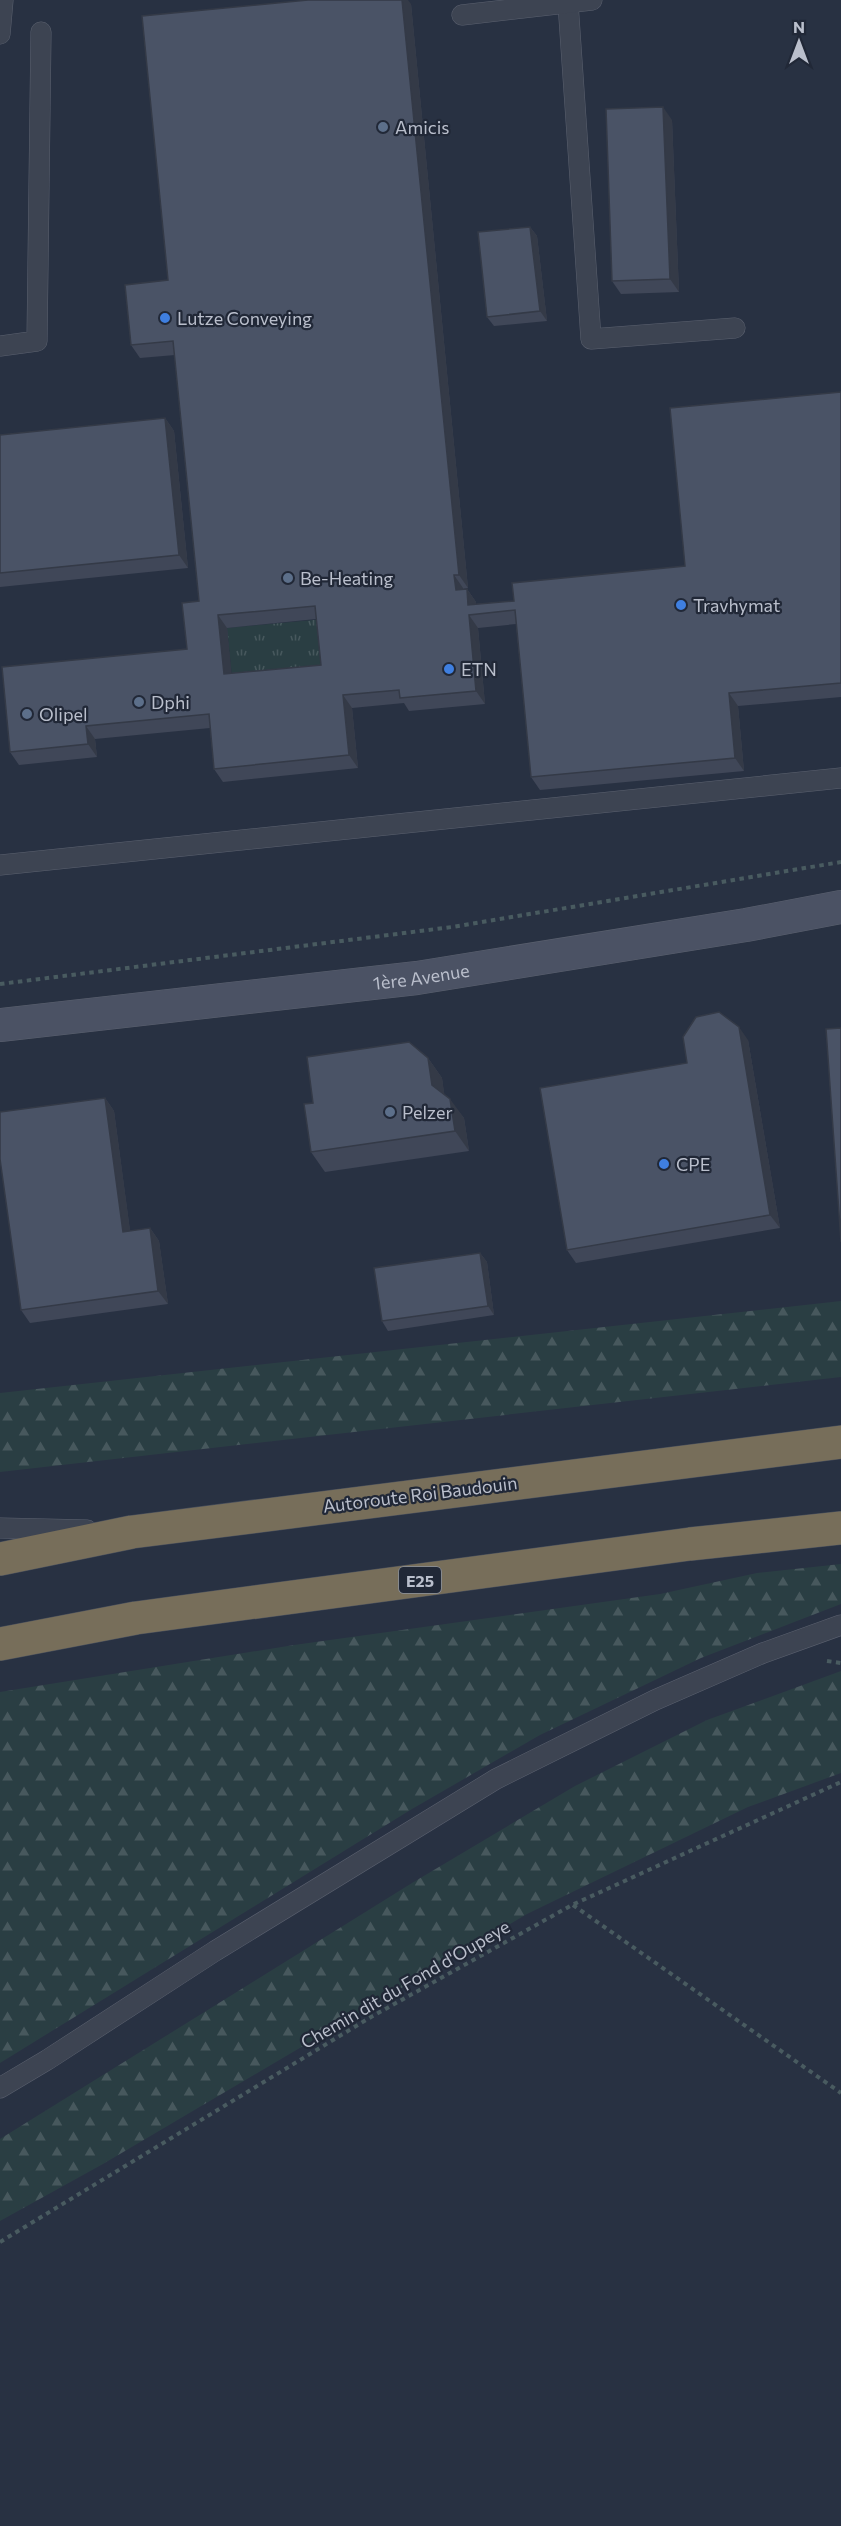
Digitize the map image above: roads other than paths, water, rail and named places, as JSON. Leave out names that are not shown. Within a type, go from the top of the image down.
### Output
[{"type":"highway","name":"Autoroute Roi Baudouin","points":[[0,1559],[132,1532],[841,1442]]},
{"type":"highway","name":"E25","points":[[0,1644],[147,1616],[690,1544],[841,1528]]},
{"type":"street","name":"1ère Avenue","points":[[0,1025],[417,978],[746,925],[841,906]]},
{"type":"lane","points":[[0,34],[3,0]]},
{"type":"lane","points":[[462,15],[592,0]]},
{"type":"lane","points":[[568,3],[591,339],[735,328]]},
{"type":"lane","points":[[0,346],[37,341],[41,32]]},
{"type":"lane","points":[[0,865],[841,778]]},
{"type":"lane","points":[[0,1527],[132,1532]]},
{"type":"lane","points":[[0,2088],[225,1945],[496,1779],[655,1700],[763,1653],[841,1625]]},
{"type":"place","name":"Amicis","points":[[383,127]]},
{"type":"place","name":"Lutze Conveying","points":[[165,318]]},
{"type":"place","name":"Be-Heating","points":[[288,578]]},
{"type":"place","name":"Travhymat","points":[[681,605]]},
{"type":"place","name":"ETN","points":[[449,669]]},
{"type":"place","name":"Dphi","points":[[139,702]]},
{"type":"place","name":"Olipel","points":[[27,714]]},
{"type":"place","name":"Pelzer","points":[[390,1112]]},
{"type":"place","name":"CPE","points":[[664,1164]]}]
